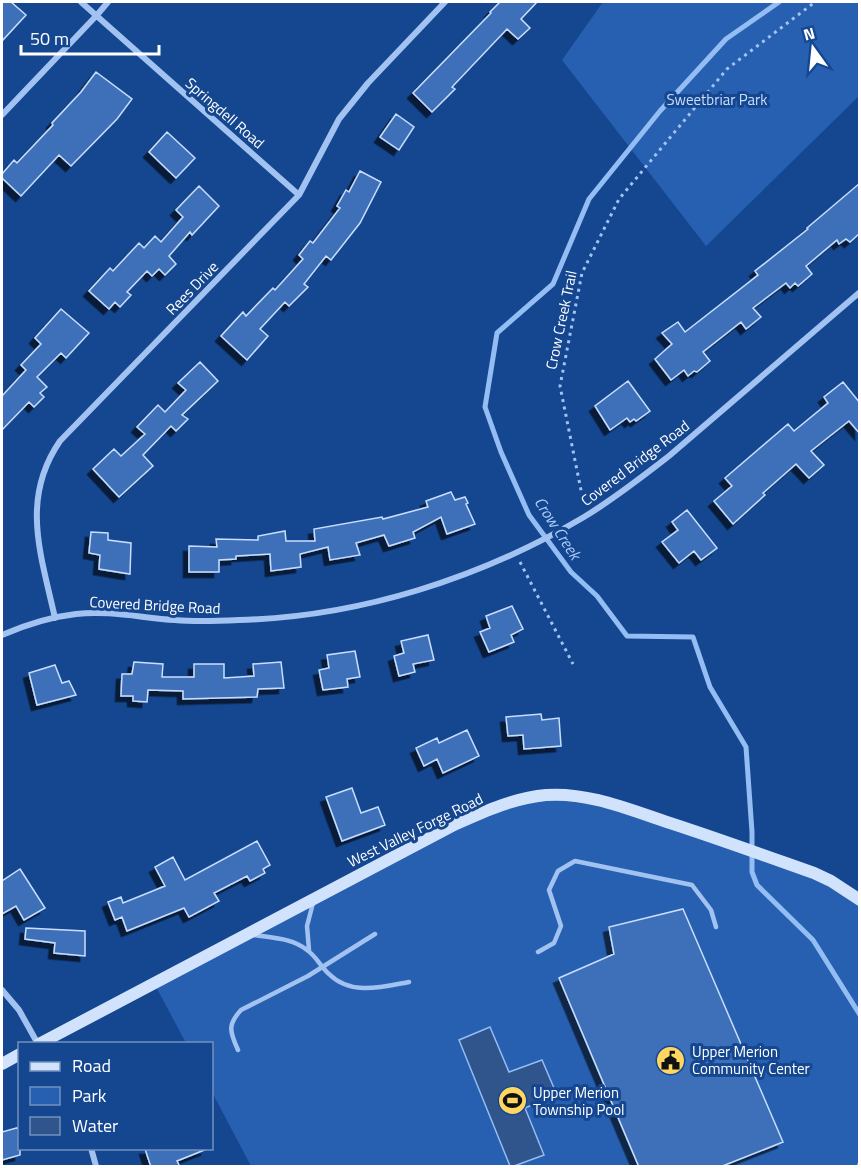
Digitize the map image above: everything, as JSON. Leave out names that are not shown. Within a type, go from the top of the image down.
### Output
[{"type":"main road","name":"West Valley Forge Road","points":[[43,1042],[245,934],[480,813],[525,798],[563,795],[595,799],[769,856],[831,881],[860,900]]},
{"type":"main road","points":[[2,1064],[18,1055]]},
{"type":"street","name":"Springdell Road","points":[[81,2],[299,195]]},
{"type":"street","points":[[2,114],[108,2]]},
{"type":"street","name":"Rees Drive","points":[[55,618],[36,519],[41,477],[49,458],[60,441],[299,195],[339,119],[368,83],[446,2]]},
{"type":"street","name":"Covered Bridge Road","points":[[2,635],[36,622],[96,613],[207,621],[315,613],[387,598],[452,579],[515,553],[586,516],[669,456],[860,292]]},
{"type":"street","points":[[2,990],[19,1010],[38,1042]]},
{"type":"street","points":[[91,1150],[96,1167]]},
{"type":"lane","points":[[538,952],[554,943],[561,926],[549,890],[558,871],[575,861],[692,885],[711,910],[716,927]]},
{"type":"lane","points":[[309,950],[307,926],[315,898]]},
{"type":"lane","points":[[245,934],[289,941],[309,950],[322,967],[343,984],[368,990],[409,982]]},
{"type":"lane","points":[[238,1050],[231,1034],[231,1025],[241,1010],[322,967],[375,934]]},
{"type":"path","name":"Crow Creek Trail","points":[[586,516],[560,386],[582,273],[620,200],[727,69],[815,2]]},
{"type":"path","points":[[515,553],[573,664]]},
{"type":"green space","name":"Sweetbriar Park","points":[[603,2],[859,2],[859,96],[706,246],[562,60]]},
{"type":"green space","points":[[563,795],[769,856],[859,900],[859,1166],[251,1166],[213,1094],[213,1042],[185,1042],[154,983],[480,813]]},
{"type":"water","name":"Upper Merion Township Pool","points":[[490,1027],[509,1072],[542,1060],[557,1095],[525,1108],[544,1155],[514,1166],[510,1166],[459,1040]]},
{"type":"building","points":[[2,2],[11,2],[26,15],[2,41]]},
{"type":"building","points":[[500,2],[537,2],[521,19],[530,28],[518,39],[507,29],[452,87],[455,89],[432,112],[413,93]]},
{"type":"building","points":[[96,72],[132,99],[117,119],[71,166],[59,155],[21,196],[2,178],[2,174],[14,160],[17,163],[53,125],[52,123]]},
{"type":"building","points":[[396,114],[414,127],[399,150],[380,137]]},
{"type":"building","points":[[167,132],[195,158],[176,178],[149,152]]},
{"type":"building","points":[[360,171],[381,182],[360,223],[331,260],[326,256],[304,284],[308,287],[289,306],[285,302],[260,329],[268,336],[247,360],[221,336],[243,312],[246,316],[273,288],[275,290],[303,259],[299,255],[310,241],[313,243],[340,208],[337,206],[346,190],[349,192]]},
{"type":"building","points":[[860,183],[860,233],[850,242],[846,239],[839,244],[837,240],[806,266],[812,274],[798,286],[795,283],[790,288],[786,283],[753,308],[761,317],[746,329],[741,322],[703,352],[710,361],[697,372],[694,371],[688,376],[684,370],[671,380],[655,359],[672,344],[662,333],[678,322],[685,332],[758,275],[755,271],[808,229]]},
{"type":"building","points":[[199,186],[219,206],[192,235],[190,232],[169,256],[176,264],[165,275],[159,269],[152,276],[147,271],[127,292],[131,295],[120,307],[115,302],[109,309],[89,291],[110,268],[113,271],[139,243],[144,248],[155,236],[161,242],[183,217],[176,210]]},
{"type":"building","points":[[61,309],[89,333],[66,358],[61,353],[37,377],[47,387],[40,393],[44,397],[34,407],[29,402],[2,430],[2,396],[26,370],[21,365],[41,344],[35,338]]},
{"type":"building","points":[[200,362],[218,381],[182,415],[188,419],[176,431],[171,426],[143,455],[153,466],[119,497],[93,469],[114,449],[121,456],[145,434],[137,427],[158,405],[165,412],[186,390],[178,383]]},
{"type":"building","points":[[628,381],[650,411],[636,421],[634,419],[630,422],[627,418],[610,430],[595,406]]},
{"type":"building","points":[[843,382],[860,403],[860,434],[849,421],[811,451],[824,465],[809,478],[796,464],[733,524],[714,501],[732,486],[725,478],[788,424],[794,431],[828,403],[824,397]]},
{"type":"building","points":[[451,492],[455,500],[465,497],[475,524],[447,534],[441,517],[413,532],[415,538],[389,546],[384,535],[356,543],[360,555],[330,560],[328,547],[300,554],[301,567],[271,571],[270,554],[236,556],[236,559],[219,560],[219,572],[189,572],[189,546],[217,547],[216,539],[258,540],[258,536],[285,531],[286,541],[315,541],[314,529],[382,517],[383,519],[428,507],[426,501]]},
{"type":"building","points":[[687,510],[717,548],[701,560],[694,551],[679,563],[662,542],[678,530],[672,522]]},
{"type":"building","points":[[91,532],[108,533],[108,540],[131,543],[130,574],[99,569],[100,555],[89,553]]},
{"type":"building","points":[[512,606],[523,629],[511,635],[514,642],[489,652],[480,632],[490,628],[486,616]]},
{"type":"building","points":[[428,635],[434,660],[413,664],[415,672],[399,676],[394,656],[404,653],[401,641]]},
{"type":"building","points":[[355,651],[360,677],[347,679],[348,687],[323,690],[319,670],[329,668],[327,655]]},
{"type":"building","points":[[134,662],[163,664],[162,677],[194,677],[194,664],[224,664],[224,678],[254,676],[253,664],[281,662],[284,688],[258,689],[257,697],[183,699],[183,691],[148,690],[147,702],[133,701],[133,696],[121,696],[122,674],[132,674]]},
{"type":"building","points":[[55,665],[62,683],[69,681],[76,695],[37,705],[29,673]]},
{"type":"building","points":[[541,714],[542,720],[559,718],[561,746],[524,749],[523,735],[508,736],[506,717]]},
{"type":"building","points":[[467,730],[479,756],[443,773],[437,759],[424,766],[416,748],[437,738],[439,743]]},
{"type":"building","points":[[352,788],[361,813],[378,807],[385,825],[342,841],[326,797]]},
{"type":"building","points":[[257,841],[270,865],[263,869],[265,873],[250,881],[247,876],[214,893],[219,901],[189,917],[184,908],[127,931],[122,917],[115,920],[108,902],[121,897],[123,903],[165,886],[155,867],[173,857],[185,880]]},
{"type":"building","points":[[20,869],[45,908],[24,920],[16,906],[2,914],[2,881]]},
{"type":"building","name":"Upper Merion Community Center","points":[[683,909],[783,1142],[720,1167],[639,1167],[559,978],[614,954],[609,927]]},
{"type":"building","points":[[26,928],[85,931],[85,956],[54,953],[55,943],[25,939]]},
{"type":"building","points":[[18,1128],[20,1155],[2,1160],[2,1132]]},
{"type":"building","points":[[145,1150],[204,1150],[177,1161],[180,1167],[151,1167]]},
{"type":"waterway","name":"Crow Creek","points":[[779,2],[726,39],[660,111],[589,199],[553,284],[497,333],[485,407],[501,452],[529,515],[571,572],[597,596],[627,636],[693,637],[710,687],[746,747],[752,832],[752,872],[757,885],[813,940],[860,1015]]},
{"type":"place","name":"Upper Merion Community Center","points":[[671,1060]]},
{"type":"place","name":"Upper Merion Township Pool","points":[[512,1101]]}]
